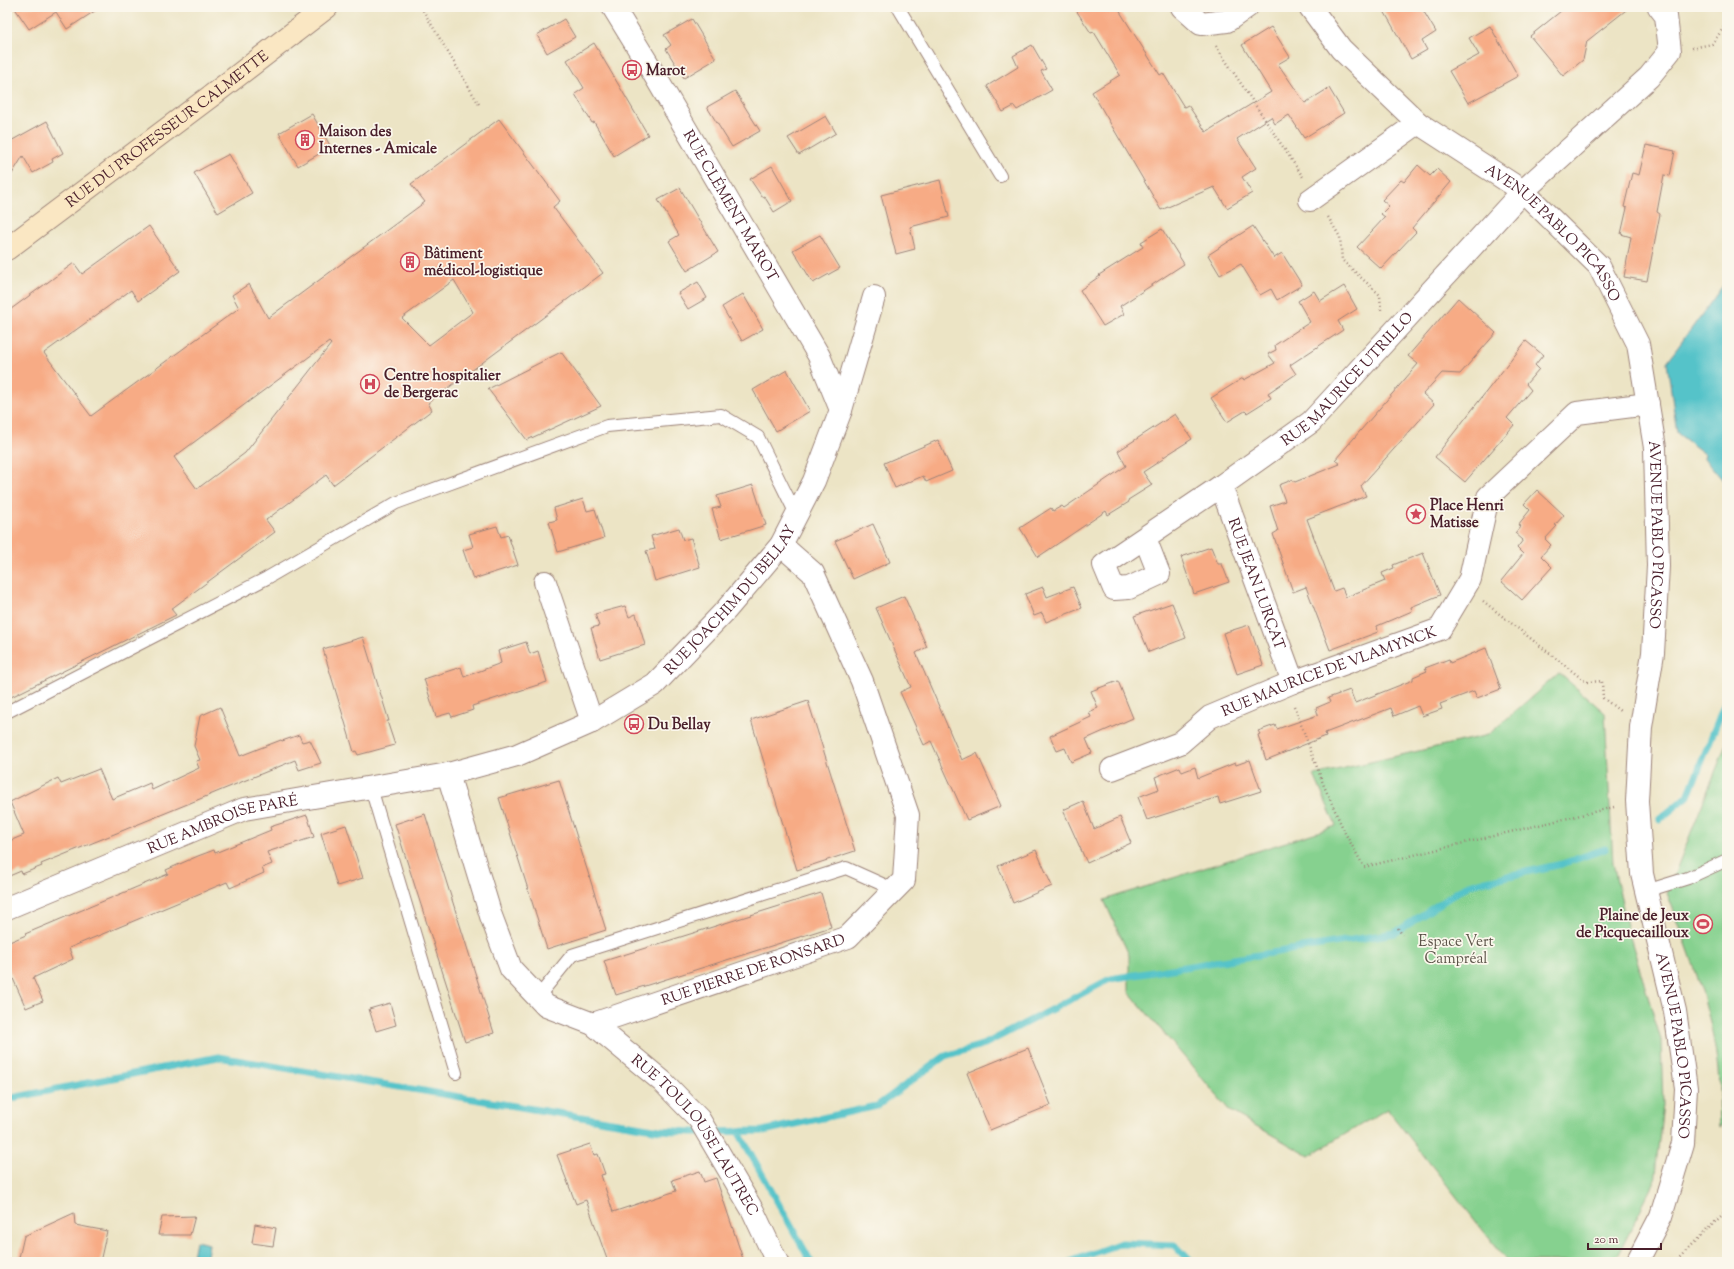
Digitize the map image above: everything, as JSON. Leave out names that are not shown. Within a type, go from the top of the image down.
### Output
[{"type":"main road","name":"RUE DU PROFESSEUR CALMETTE","points":[[7,249],[327,7]]},
{"type":"street","name":"RUE CLÉMENT MAROT","points":[[613,7],[819,356],[841,410]]},
{"type":"street","points":[[1182,7],[1201,24],[1227,20],[1247,7]]},
{"type":"street","name":"AVENUE PABLO PICASSO","points":[[1310,7],[1341,48],[1418,123],[1523,191],[1599,266],[1638,344],[1655,448],[1658,566],[1653,653],[1641,727],[1637,801],[1642,874],[1675,1012],[1686,1088],[1684,1143],[1661,1216],[1637,1262]]},
{"type":"street","points":[[1659,7],[1666,16],[1670,51]]},
{"type":"street","name":"RUE MAURICE UTRILLO","points":[[1145,538],[1311,422],[1523,191],[1649,77],[1670,51]]},
{"type":"street","points":[[1313,198],[1418,123]]},
{"type":"street","name":"RUE JOACHIM DU BELLAY","points":[[448,774],[517,755],[592,722],[656,684],[726,610],[781,545],[814,481],[841,410],[874,297]]},
{"type":"street","name":"RUE MAURICE DE VLAMYNCK","points":[[1112,769],[1180,743],[1210,717],[1290,683],[1440,629],[1470,579],[1488,496],[1577,413],[1648,404]]},
{"type":"street","name":"RUE JEAN LURÇAT","points":[[1221,486],[1290,683]]},
{"type":"street","name":"RUE PIERRE DE RONSARD","points":[[593,1024],[848,937],[904,880],[908,814],[862,681],[813,573],[781,545]]},
{"type":"street","points":[[545,582],[592,722]]},
{"type":"street","points":[[448,774],[491,916],[511,969],[546,1006],[593,1024]]},
{"type":"street","name":"RUE AMBROISE PARÉ","points":[[7,908],[244,809],[448,774]]},
{"type":"street","name":"RUE TOULOUSE LAUTREC","points":[[593,1024],[663,1082],[699,1119],[752,1211],[777,1262]]},
{"type":"lane","points":[[898,7],[1000,176]]},
{"type":"lane","points":[[7,712],[267,578],[396,503],[607,426],[721,415],[758,437],[796,514]]},
{"type":"lane","points":[[371,788],[456,1073]]},
{"type":"lane","points":[[1646,891],[1688,878],[1727,860]]},
{"type":"lane","points":[[538,997],[572,955],[846,868],[895,890]]},
{"type":"path","points":[[421,7],[480,106]]},
{"type":"path","points":[[1670,51],[1712,44],[1727,23]]},
{"type":"path","points":[[1201,24],[1340,238],[1342,260],[1380,295],[1384,342]]},
{"type":"path","points":[[1465,586],[1586,682],[1602,681],[1603,698],[1641,727]]},
{"type":"path","points":[[1290,683],[1324,786],[1345,833],[1364,867],[1637,801]]},
{"type":"path","points":[[1398,928],[1402,935]]},
{"type":"path","points":[[1675,1262],[1727,1210]]},
{"type":"green space","name":"Espace Vert Campréal","points":[[1559,673],[1605,713],[1613,863],[1628,930],[1661,1040],[1663,1105],[1654,1183],[1618,1254],[1611,1262],[1508,1262],[1387,1109],[1309,1156],[1230,1111],[1129,992],[1129,955],[1104,900],[1336,826],[1314,775],[1488,735]]},
{"type":"green space","name":"Plaine de Jeux de Picquecailloux","points":[[1727,742],[1727,1122],[1720,1127],[1718,1071],[1714,1041],[1704,998],[1667,893]]},
{"type":"water","points":[[1727,280],[1727,485],[1704,458],[1705,454],[1677,433],[1667,362]]},
{"type":"water","points":[[196,1241],[209,1244],[206,1262],[192,1262]]},
{"type":"building","points":[[14,7],[101,7],[67,29],[56,12],[29,29]]},
{"type":"building","points":[[1074,7],[1117,7],[1160,75],[1163,73],[1184,107],[1188,105],[1206,132],[1271,92],[1242,45],[1271,27],[1290,57],[1278,64],[1305,103],[1329,88],[1344,113],[1304,138],[1289,115],[1275,124],[1271,117],[1237,139],[1256,168],[1242,177],[1252,193],[1227,208],[1214,187],[1161,210],[1092,92],[1120,75],[1094,32],[1091,33]]},
{"type":"building","points":[[1385,7],[1421,7],[1436,32],[1422,41],[1427,50],[1411,59],[1384,11],[1387,10]]},
{"type":"building","points":[[1566,7],[1630,7],[1587,41],[1583,60],[1563,76],[1530,36]]},
{"type":"building","points":[[564,19],[575,37],[547,53],[537,35]]},
{"type":"building","points":[[692,19],[716,59],[684,78],[666,49],[671,45],[664,35]]},
{"type":"building","points":[[1490,26],[1518,76],[1468,103],[1449,71],[1479,55],[1469,38]]},
{"type":"building","points":[[594,43],[648,135],[614,156],[575,94],[584,88],[567,60]]},
{"type":"building","points":[[1032,45],[1046,69],[1041,71],[1052,90],[1017,110],[1014,106],[1003,112],[987,86],[1018,67],[1013,56]]},
{"type":"building","points":[[735,91],[760,131],[732,147],[707,107]]},
{"type":"building","name":"Maison des Internes - Amicale","points":[[312,114],[331,147],[298,166],[279,133]]},
{"type":"building","points":[[826,116],[836,133],[799,155],[788,138]]},
{"type":"building","points":[[499,119],[560,201],[553,207],[603,273],[428,403],[432,410],[333,485],[326,475],[266,520],[275,532],[171,609],[176,615],[7,699],[7,312],[74,263],[82,274],[149,226],[180,271],[138,301],[131,290],[44,353],[91,416],[239,308],[232,295],[249,284],[268,318],[425,202],[411,184]],"holes":[[[454,280],[473,312],[429,345],[402,318]],[[329,342],[331,344],[245,453],[197,489],[174,457]]]},
{"type":"building","points":[[47,121],[63,153],[52,159],[53,162],[33,173],[23,156],[7,182],[7,143]]},
{"type":"building","points":[[1646,145],[1675,151],[1670,176],[1664,175],[1657,212],[1660,214],[1647,281],[1624,277],[1631,237],[1621,234],[1627,208],[1624,207],[1632,173],[1639,175]]},
{"type":"building","points":[[229,154],[252,193],[218,213],[194,173]]},
{"type":"building","points":[[1418,165],[1430,176],[1437,169],[1451,182],[1412,228],[1416,232],[1381,269],[1357,247],[1385,217],[1381,214],[1389,206],[1382,200],[1401,180],[1404,182]]},
{"type":"building","points":[[772,166],[792,201],[774,212],[764,196],[762,197],[750,179]]},
{"type":"building","points":[[940,180],[949,217],[910,227],[915,249],[896,254],[881,195]]},
{"type":"building","points":[[680,188],[718,252],[687,271],[669,241],[679,235],[658,200]]},
{"type":"building","points":[[1253,226],[1274,258],[1282,253],[1302,285],[1277,300],[1271,289],[1260,295],[1241,264],[1220,275],[1208,255]]},
{"type":"building","points":[[1162,229],[1184,264],[1120,306],[1124,314],[1103,326],[1080,290],[1100,276],[1099,275],[1143,247],[1141,242]]},
{"type":"building","points":[[820,235],[840,268],[813,283],[793,250]]},
{"type":"building","points":[[698,282],[707,298],[688,309],[678,293]]},
{"type":"building","points":[[1344,286],[1357,309],[1338,321],[1343,330],[1290,365],[1296,374],[1268,393],[1271,398],[1247,413],[1245,411],[1227,422],[1211,398],[1243,378],[1244,380],[1275,363],[1268,354],[1276,350],[1275,345],[1310,322],[1298,301],[1314,291],[1320,301]]},
{"type":"building","points":[[743,294],[763,329],[742,341],[722,307]]},
{"type":"building","points":[[1458,298],[1496,333],[1460,374],[1442,373],[1423,394],[1434,404],[1361,486],[1366,496],[1307,519],[1334,591],[1342,588],[1346,597],[1385,581],[1382,573],[1394,568],[1393,565],[1423,553],[1440,595],[1411,607],[1412,611],[1377,626],[1378,632],[1330,650],[1306,587],[1293,592],[1273,534],[1278,531],[1270,506],[1285,501],[1279,485],[1292,480],[1295,482],[1340,464],[1335,460],[1418,364],[1408,356]]},
{"type":"building","points":[[1526,341],[1543,355],[1535,365],[1539,369],[1526,384],[1531,390],[1507,418],[1514,425],[1465,482],[1435,457]]},
{"type":"building","points":[[561,352],[601,406],[527,440],[488,389]]},
{"type":"building","points":[[787,370],[810,411],[776,431],[753,390]]},
{"type":"building","points":[[1175,414],[1192,439],[1143,472],[1152,485],[1108,515],[1106,511],[1038,557],[1020,528],[1051,508],[1053,511],[1062,506],[1064,508],[1126,466],[1118,451]]},
{"type":"building","points":[[938,440],[952,471],[926,482],[923,476],[895,488],[884,463]]},
{"type":"building","points":[[753,485],[766,525],[721,539],[712,509],[721,507],[717,496]]},
{"type":"building","points":[[1537,490],[1564,515],[1555,525],[1557,526],[1545,539],[1551,545],[1541,556],[1552,567],[1522,600],[1501,581],[1523,554],[1517,548],[1523,540],[1515,533],[1521,526],[1518,525],[1530,510],[1524,504]]},
{"type":"building","points":[[583,499],[587,511],[595,509],[604,538],[558,552],[549,522],[557,520],[554,508]]},
{"type":"building","points":[[873,524],[890,562],[853,579],[835,541]]},
{"type":"building","points":[[497,526],[501,537],[508,535],[518,565],[473,579],[463,550],[473,547],[469,534]]},
{"type":"building","points":[[679,528],[683,540],[691,538],[700,567],[655,581],[646,551],[655,549],[651,536]]},
{"type":"building","points":[[1211,547],[1218,564],[1222,564],[1229,582],[1194,594],[1181,557]]},
{"type":"building","points":[[1043,587],[1047,597],[1073,587],[1082,608],[1046,622],[1042,613],[1034,616],[1025,594]]},
{"type":"building","points":[[904,596],[927,647],[916,653],[962,760],[977,753],[1001,806],[967,820],[931,741],[924,745],[900,692],[911,687],[876,608]]},
{"type":"building","points":[[1172,603],[1186,638],[1149,652],[1134,616]]},
{"type":"building","points":[[625,606],[629,617],[636,614],[645,645],[600,659],[591,628],[599,626],[595,614]]},
{"type":"building","points":[[1249,625],[1263,665],[1237,674],[1223,633]]},
{"type":"building","points":[[363,637],[395,745],[358,755],[356,751],[354,752],[323,649]]},
{"type":"building","points":[[526,642],[530,654],[538,651],[547,682],[472,706],[473,710],[452,717],[450,713],[436,717],[424,679],[461,667],[464,677],[501,663],[498,651]]},
{"type":"building","points":[[1486,648],[1501,689],[1477,698],[1474,691],[1440,704],[1442,709],[1422,716],[1418,706],[1394,716],[1391,708],[1325,733],[1326,736],[1266,760],[1258,731],[1275,725],[1277,729],[1318,715],[1316,708],[1330,702],[1328,698],[1350,690],[1355,703],[1413,680],[1413,677],[1427,671],[1425,668],[1449,659],[1450,663]]},
{"type":"building","points":[[1118,681],[1133,718],[1086,739],[1092,753],[1071,762],[1065,748],[1057,751],[1050,736],[1091,717],[1089,712],[1098,708],[1091,691]]},
{"type":"building","points":[[808,701],[855,851],[797,870],[751,720]]},
{"type":"building","points":[[220,707],[240,756],[281,740],[282,741],[299,735],[302,742],[310,740],[321,763],[299,770],[295,760],[41,864],[42,866],[22,874],[21,871],[7,877],[7,842],[24,835],[10,802],[58,778],[61,784],[99,769],[112,799],[150,783],[152,790],[199,768],[196,761],[200,760],[194,746],[200,716]]},
{"type":"building","points":[[1250,760],[1261,791],[1220,804],[1218,797],[1147,820],[1138,797],[1159,789],[1155,777],[1180,767],[1182,772],[1195,767],[1198,778],[1235,763],[1236,765]]},
{"type":"building","points":[[559,780],[606,930],[547,949],[499,798]]},
{"type":"building","points":[[1083,801],[1094,829],[1120,817],[1131,843],[1087,863],[1063,810]]},
{"type":"building","points":[[425,814],[494,1033],[465,1042],[395,824]]},
{"type":"building","points":[[307,815],[314,837],[267,852],[272,864],[262,868],[264,873],[230,888],[227,882],[69,948],[73,959],[33,978],[43,1001],[26,1008],[7,965],[7,943],[168,874],[166,870],[198,856],[214,850],[215,853],[271,830],[270,827]]},
{"type":"building","points":[[346,825],[363,878],[337,886],[321,833]]},
{"type":"building","points":[[1036,850],[1052,886],[1013,903],[998,866]]},
{"type":"building","points":[[821,893],[831,927],[616,995],[604,961]]},
{"type":"building","points":[[390,1003],[396,1025],[376,1031],[369,1009]]},
{"type":"building","points":[[1028,1048],[1051,1105],[990,1130],[967,1073]]},
{"type":"building","points":[[590,1144],[594,1155],[598,1154],[605,1174],[601,1175],[613,1212],[676,1191],[672,1180],[700,1171],[704,1182],[716,1178],[744,1262],[608,1262],[586,1200],[576,1204],[557,1155]]},
{"type":"building","points":[[74,1213],[75,1225],[107,1231],[100,1262],[18,1262],[24,1236]]},
{"type":"building","points":[[195,1216],[190,1235],[158,1235],[162,1217]]},
{"type":"building","points":[[255,1224],[276,1228],[273,1246],[252,1243]]},
{"type":"waterway","points":[[1660,819],[1688,796],[1727,698]]},
{"type":"waterway","points":[[7,1099],[218,1057],[660,1130],[692,1132],[763,1131],[877,1106],[945,1056],[985,1044],[1110,979],[1395,933],[1468,885],[1562,864],[1605,849]]},
{"type":"waterway","points":[[738,1131],[811,1262]]},
{"type":"waterway","points":[[1070,1262],[1121,1243],[1175,1245],[1191,1262]]},
{"type":"place","name":"Marot","points":[[632,70]]},
{"type":"place","name":"Maison des Internes - Amicale","points":[[305,140]]},
{"type":"place","name":"Bâtiment médicol-logistique","points":[[410,262]]},
{"type":"place","name":"Centre hospitalier de Bergerac","points":[[370,384]]},
{"type":"place","name":"Place Henri Matisse","points":[[1416,514]]},
{"type":"place","name":"Du Bellay","points":[[634,724]]},
{"type":"place","name":"Plaine de Jeux de Picquecailloux","points":[[1703,924]]}]
